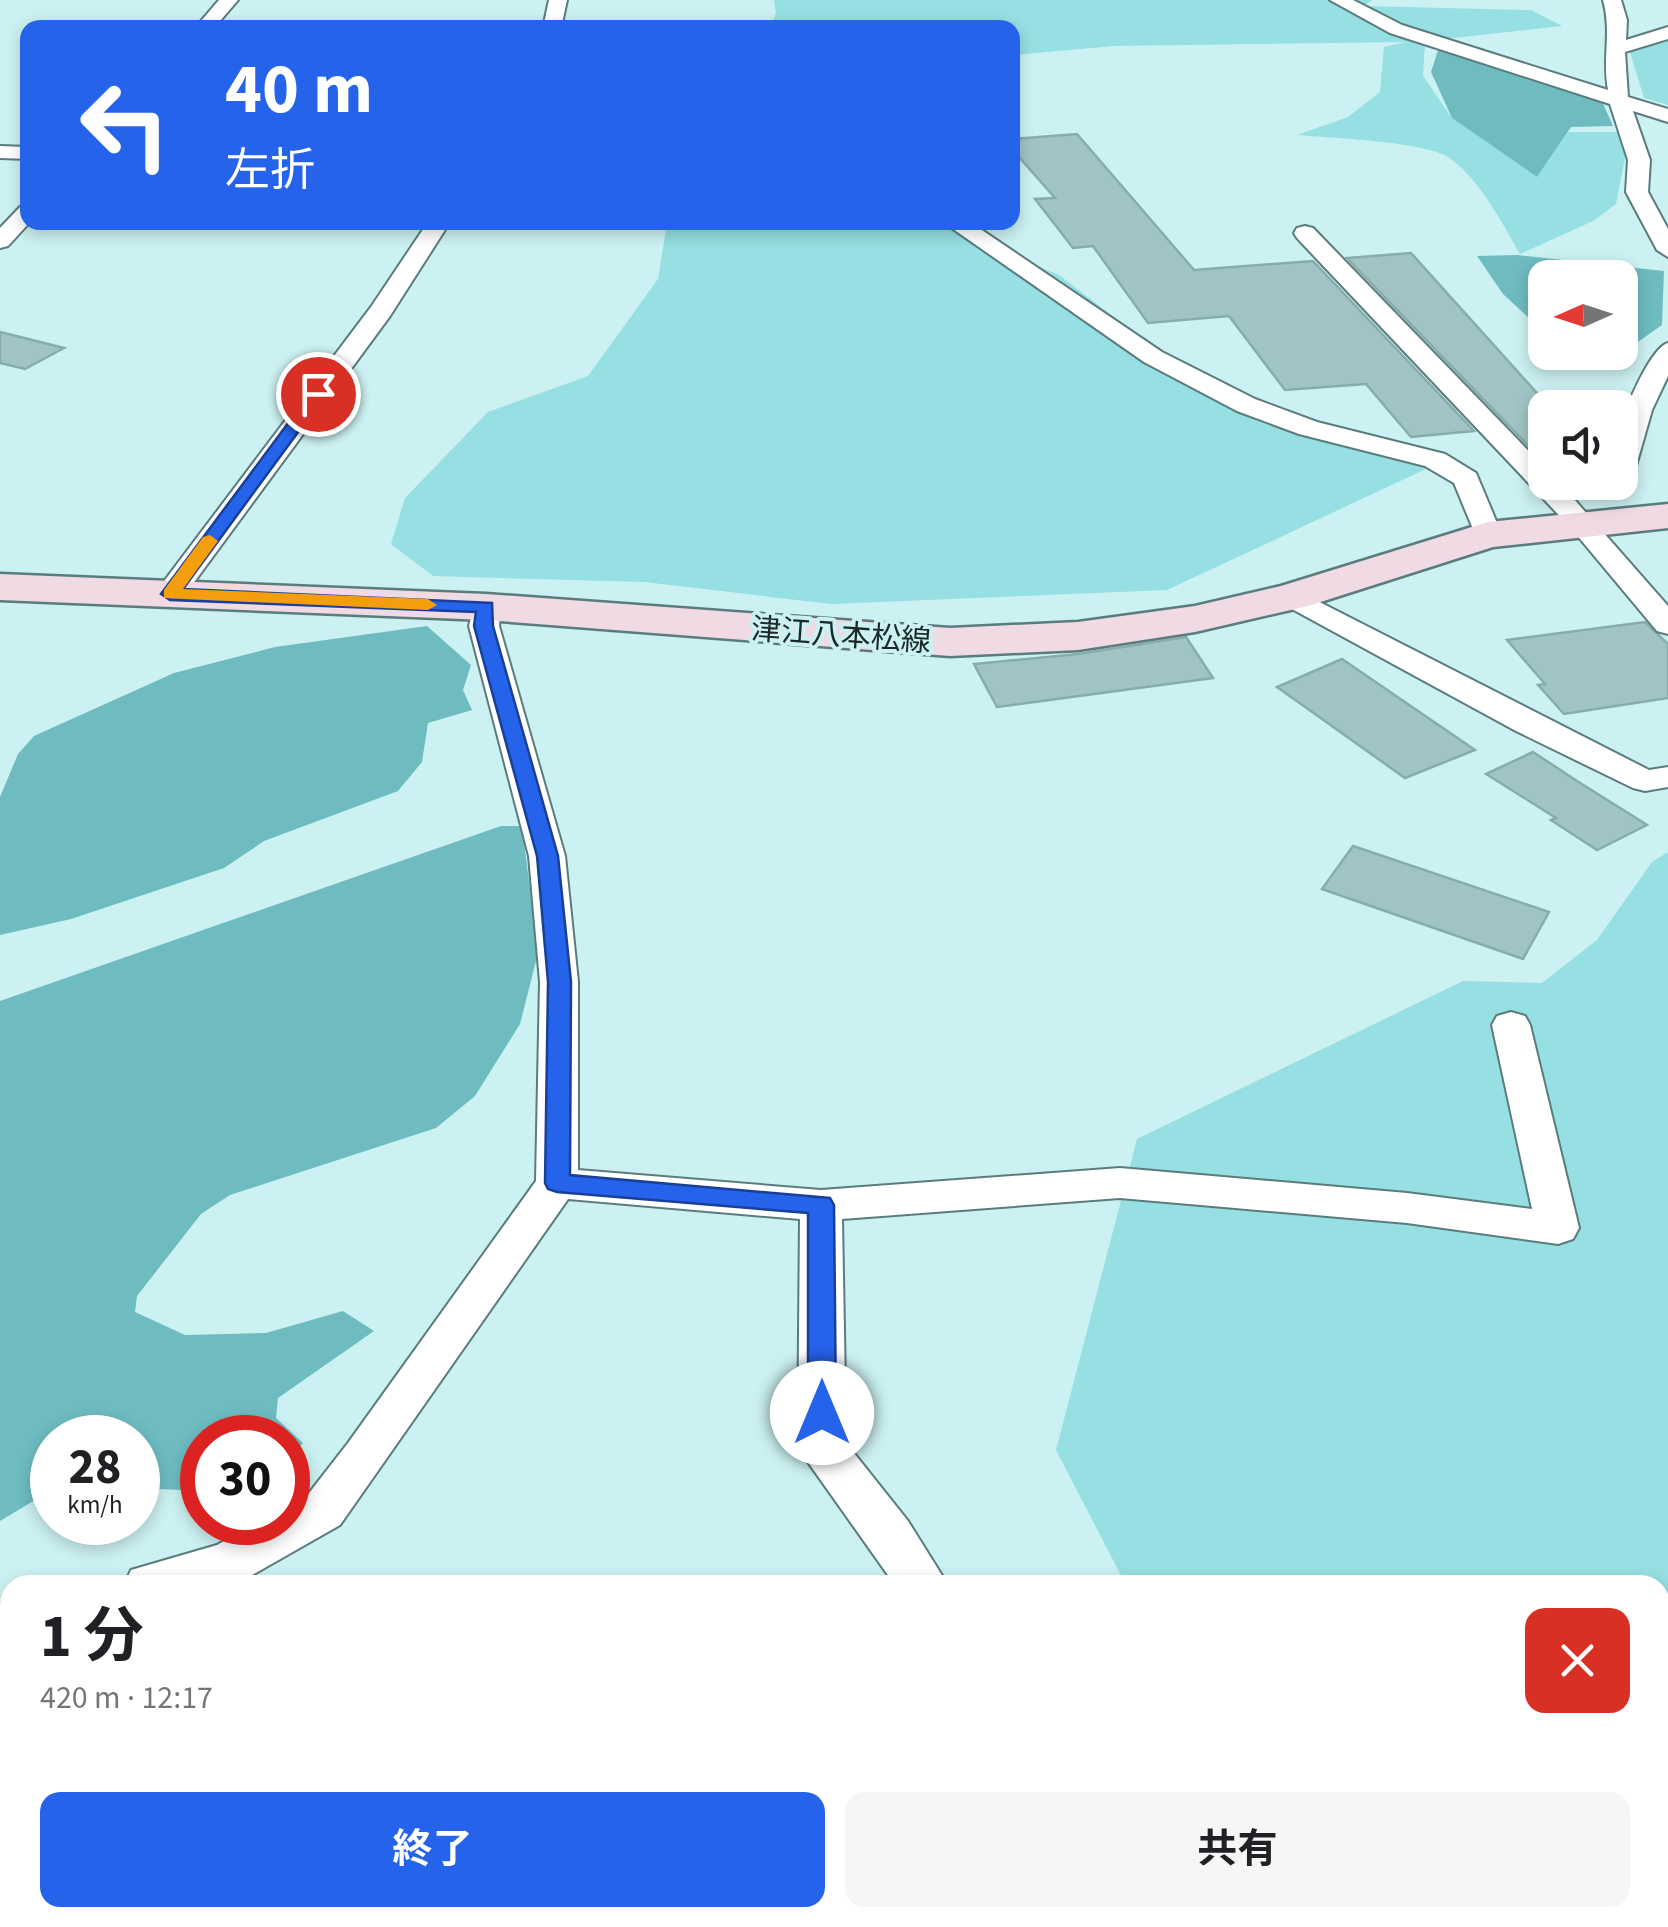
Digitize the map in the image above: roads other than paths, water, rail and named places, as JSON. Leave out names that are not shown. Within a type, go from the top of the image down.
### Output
[{"type":"main road","name":"津江八本松線","points":[[0,586],[486,607],[950,642],[1097,633],[1196,620],[1292,597],[1488,535],[1581,522],[1668,516]]},
{"type":"street","points":[[211,20],[229,0]]},
{"type":"street","points":[[1340,0],[1396,28],[1668,116]]},
{"type":"street","points":[[1612,0],[1618,20],[1613,50],[1619,100],[1640,160],[1637,192],[1668,250]]},
{"type":"street","points":[[1613,50],[1668,33]]},
{"type":"street","points":[[0,241],[20,220]]},
{"type":"street","points":[[170,594],[381,311],[434,230]]},
{"type":"street","points":[[966,230],[1153,357],[1246,405],[1308,428],[1435,460],[1466,480],[1488,535]]},
{"type":"street","points":[[1305,233],[1581,522],[1668,625]]},
{"type":"street","points":[[1638,413],[1668,350]]},
{"type":"street","points":[[1581,522],[1598,500]]},
{"type":"street","points":[[1292,597],[1528,724],[1644,780],[1668,777]]},
{"type":"street","points":[[185,1575],[228,1563],[323,1511],[557,1183],[559,982],[548,856],[484,626],[486,607]]},
{"type":"street","points":[[557,1183],[821,1205],[1120,1183],[1407,1208],[1558,1228],[1511,1024]]},
{"type":"street","points":[[821,1205],[822,1448],[915,1575]]}]
